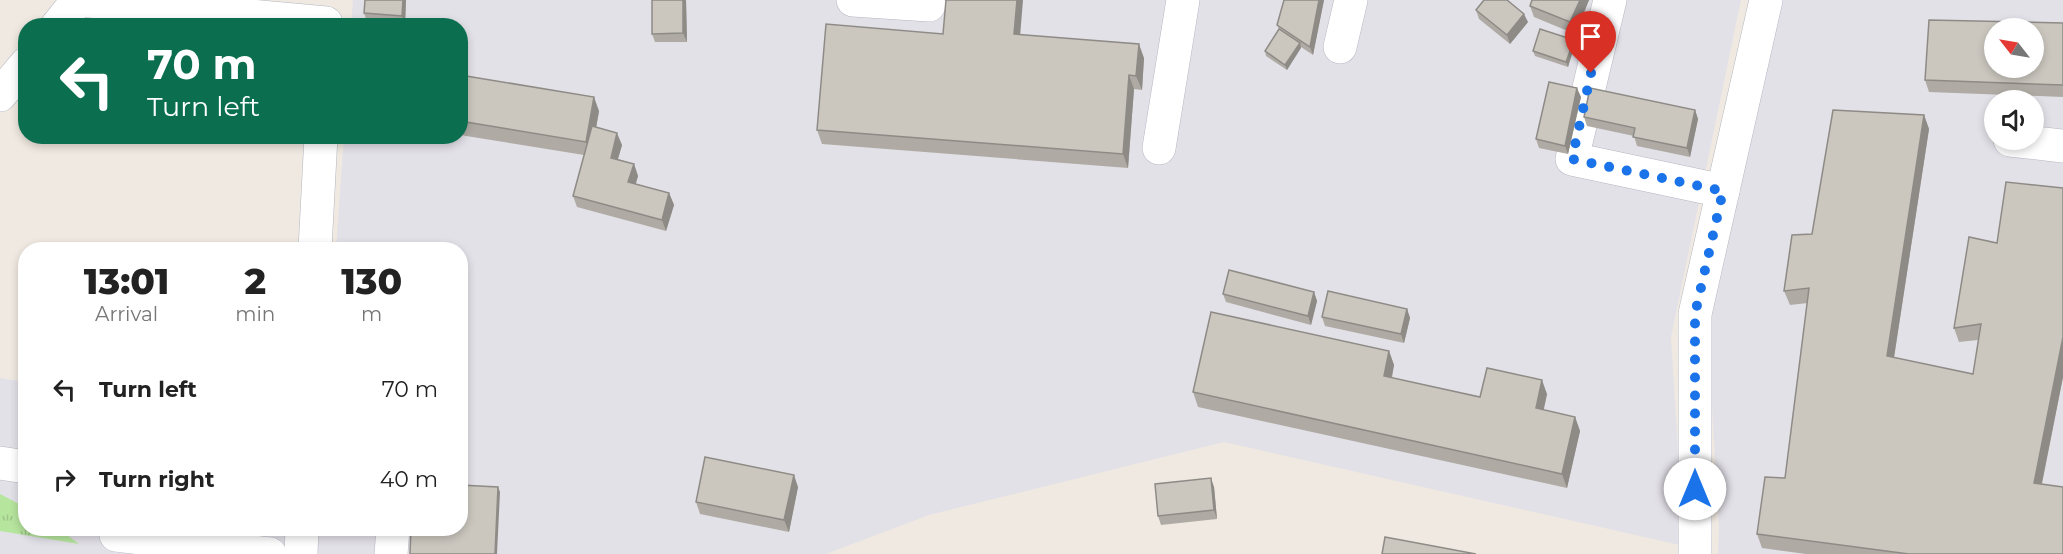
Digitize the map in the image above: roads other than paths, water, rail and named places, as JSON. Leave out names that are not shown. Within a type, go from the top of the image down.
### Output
[{"type":"street","points":[[63,18],[78,0],[242,14],[326,16]]},
{"type":"street","points":[[853,0],[853,2],[929,5]]},
{"type":"street","points":[[1159,148],[1183,0]]},
{"type":"street","points":[[1340,47],[1351,0]]},
{"type":"street","points":[[1610,0],[1572,159],[1723,191]]},
{"type":"street","points":[[1695,554],[1695,314],[1766,0]]},
{"type":"street","points":[[0,95],[18,74]]},
{"type":"street","points":[[315,242],[321,144]]},
{"type":"street","points":[[2044,144],[2063,147]]},
{"type":"street","points":[[0,463],[18,466]]},
{"type":"street","points":[[124,536],[270,554]]},
{"type":"street","points":[[301,554],[302,536]]},
{"type":"street","points":[[391,554],[392,536]]}]
